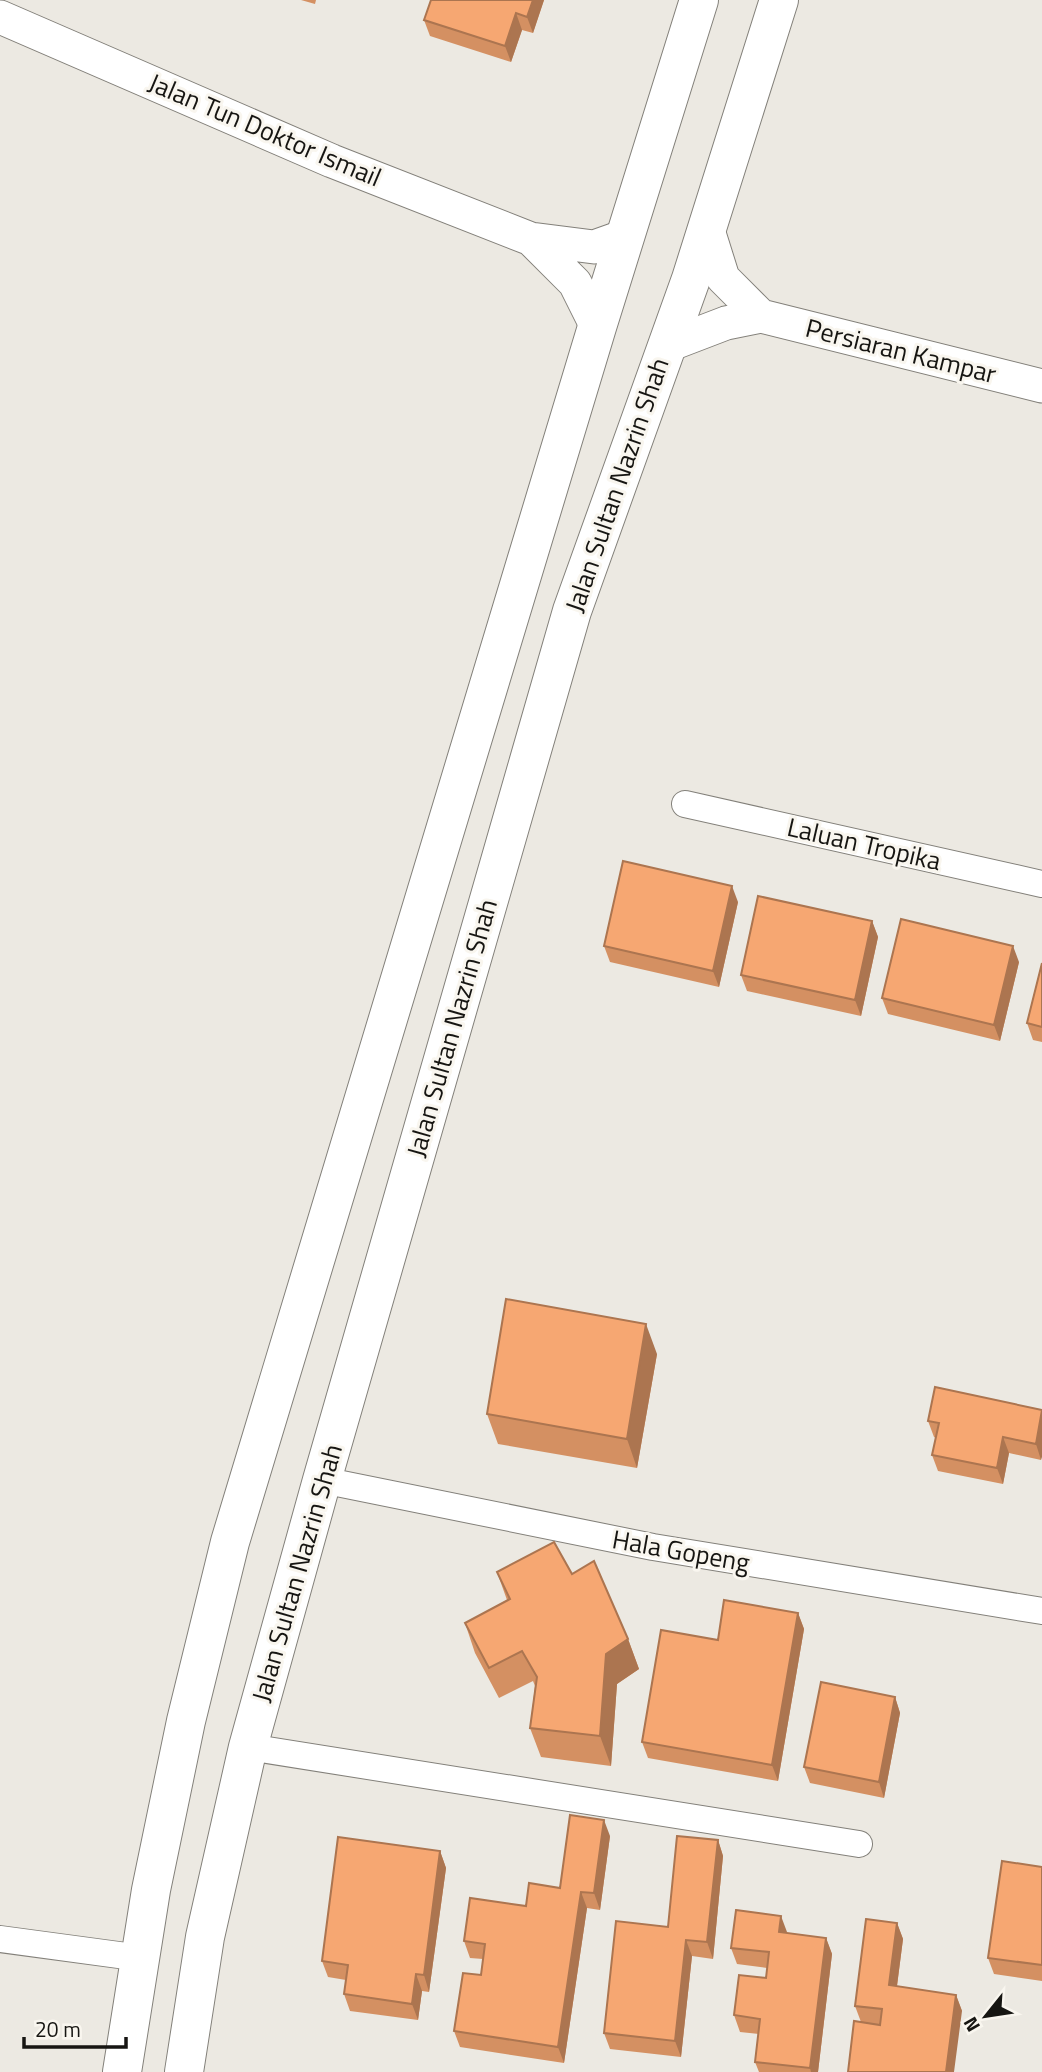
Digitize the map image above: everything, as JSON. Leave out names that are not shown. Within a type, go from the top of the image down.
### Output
[{"type":"highway","points":[[122,2072],[151,1889],[186,1721],[230,1542],[597,327],[699,0]]},
{"type":"highway","name":"Jalan Sultan Nazrin Shah","points":[[184,2072],[205,1937],[248,1747],[322,1480],[572,611],[707,227],[779,0]]},
{"type":"street","name":"Jalan Tun Doktor Ismail","points":[[0,17],[332,161],[531,239],[594,247],[625,236]]},
{"type":"street","points":[[707,227],[723,278],[761,316]]},
{"type":"street","name":"Jalan Tun Doktor Ismail","points":[[531,239],[575,283],[597,327]]},
{"type":"street","name":"Persiaran Kampar","points":[[666,346],[726,323],[761,316],[1042,386]]},
{"type":"street","name":"Laluan Tropika","points":[[685,804],[1042,884]]},
{"type":"street","name":"Hala Gopeng","points":[[322,1480],[653,1547],[1042,1611]]},
{"type":"street","points":[[248,1747],[859,1844]]},
{"type":"street","points":[[0,1939],[141,1958]]},
{"type":"building","points":[[431,0],[533,0],[527,17],[516,13],[505,46],[424,20]]},
{"type":"building","points":[[623,861],[732,886],[713,971],[604,946]]},
{"type":"building","points":[[758,896],[872,921],[855,1000],[741,975]]},
{"type":"building","points":[[901,919],[1013,946],[994,1025],[882,998]]},
{"type":"building","points":[[1042,963],[1042,1027],[1027,1023]]},
{"type":"building","points":[[506,1299],[646,1324],[627,1439],[487,1414]]},
{"type":"building","points":[[935,1387],[1042,1410],[1036,1444],[1003,1437],[997,1468],[932,1455],[939,1423],[928,1421]]},
{"type":"building","points":[[554,1542],[572,1574],[594,1561],[628,1639],[606,1654],[600,1736],[530,1728],[537,1677],[522,1651],[489,1668],[465,1623],[510,1599],[497,1572]]},
{"type":"building","points":[[724,1600],[798,1613],[772,1765],[642,1742],[661,1630],[718,1640]]},
{"type":"building","points":[[821,1682],[895,1697],[879,1782],[804,1767]]},
{"type":"building","points":[[570,1815],[604,1820],[594,1893],[581,1892],[558,2047],[454,2031],[463,1973],[481,1975],[485,1944],[464,1941],[470,1898],[526,1906],[529,1883],[560,1888]]},
{"type":"building","points":[[677,1836],[718,1840],[707,1942],[686,1940],[675,2041],[604,2033],[616,1921],[668,1927]]},
{"type":"building","points":[[338,1837],[440,1851],[424,1975],[416,1974],[412,2004],[344,1994],[348,1965],[322,1961]]},
{"type":"building","points":[[1002,1861],[1042,1867],[1042,1965],[988,1958]]},
{"type":"building","points":[[736,1910],[781,1916],[779,1932],[826,1938],[810,2068],[755,2062],[760,2019],[734,2015],[739,1975],[766,1978],[769,1952],[731,1948]]},
{"type":"building","points":[[866,1919],[897,1923],[889,1985],[956,1995],[946,2072],[848,2072],[854,2021],[880,2025],[882,2009],[855,2006]]}]
